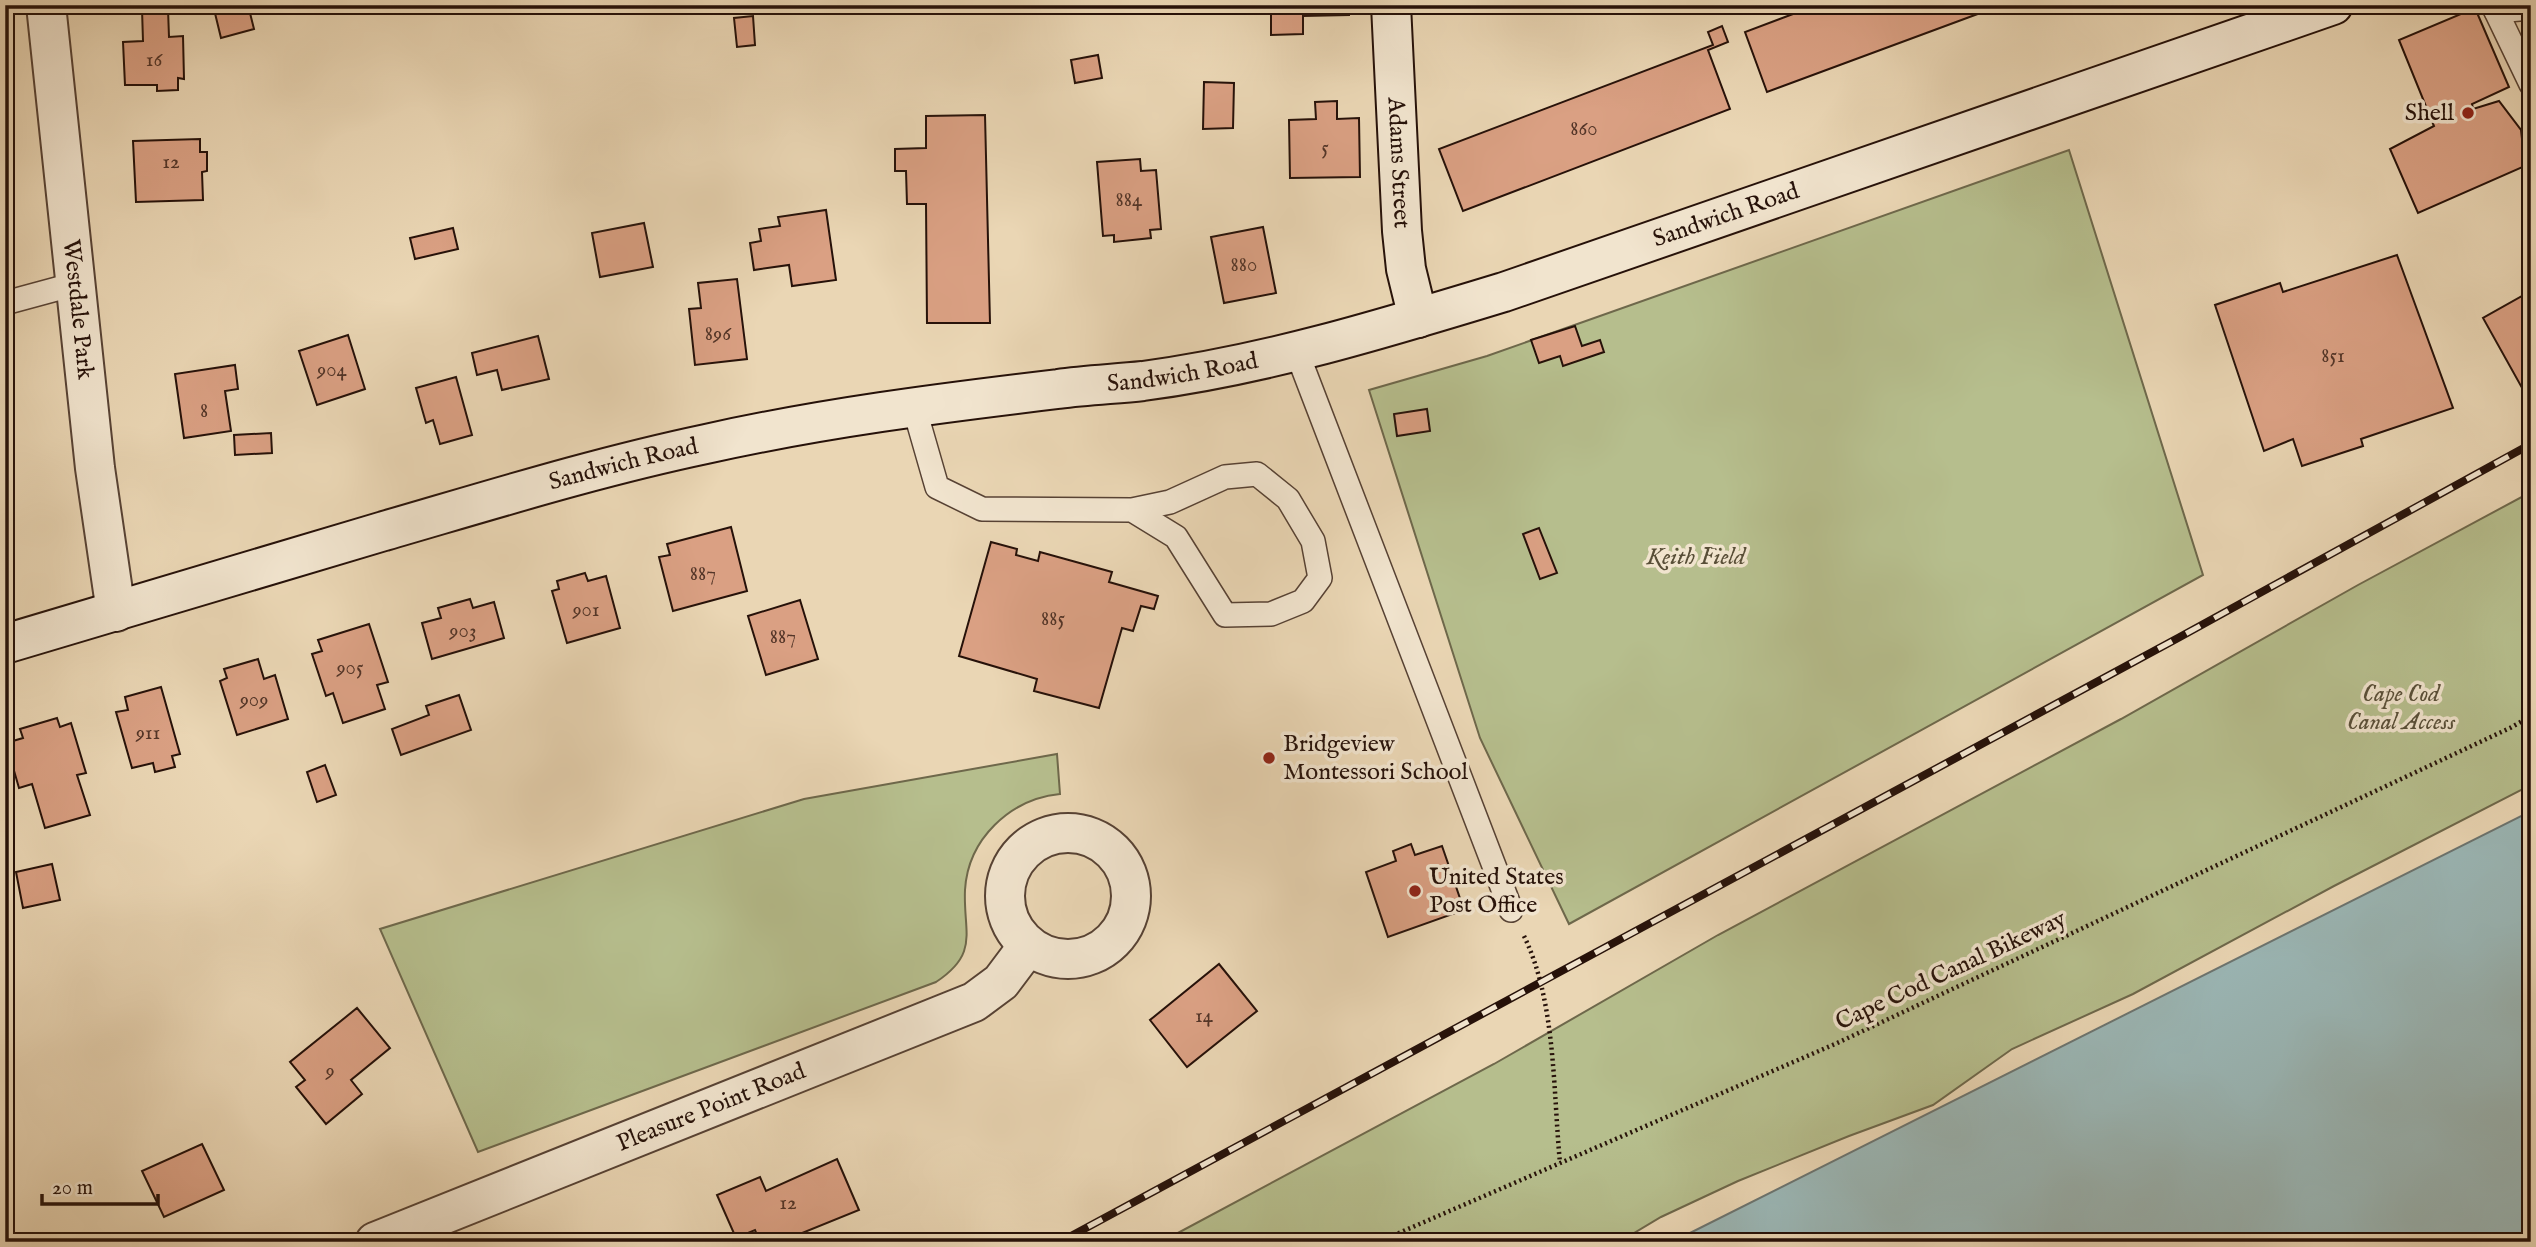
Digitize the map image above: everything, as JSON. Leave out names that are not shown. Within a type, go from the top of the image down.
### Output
[{"type":"main road","name":"Westdale Park","points":[[46,5],[95,468],[116,611]]},
{"type":"main road","name":"Adams Street","points":[[1391,5],[1402,231],[1406,269],[1419,318]]},
{"type":"main road","name":"Sandwich Road","points":[[5,643],[607,467],[779,429],[914,407],[1144,380],[1296,350],[1419,318],[1504,292],[2333,5]]},
{"type":"main road","name":"Pleasure Point Road","points":[[375,1242],[974,1002],[1001,982],[1028,946]]},
{"type":"lane","points":[[2531,8],[2494,8],[2531,84]]},
{"type":"lane","points":[[5,303],[75,284]]},
{"type":"lane","points":[[1296,350],[1511,910]]},
{"type":"lane","points":[[914,407],[937,487],[982,509],[1132,510],[1170,502],[1225,477],[1257,474],[1289,499],[1312,541],[1320,578],[1303,601],[1271,614],[1225,615],[1176,537],[1132,510]]},
{"type":"path","name":"Cape Cod Canal Bikeway","points":[[1378,1242],[1848,1038],[2531,716]]},
{"type":"path","points":[[1511,910],[1534,956],[1549,1026],[1560,1164]]},
{"type":"green space","name":"Keith Field","points":[[2069,150],[2203,575],[1569,924],[1480,738],[1369,390],[1487,356]]},
{"type":"green space","name":"Cape Cod Canal Access","points":[[2531,492],[2531,785],[2334,886],[2133,994],[2012,1049],[1933,1105],[1738,1181],[1661,1217],[1619,1242],[1161,1242],[1494,1064],[1718,935],[2121,719],[2358,585]]},
{"type":"green space","points":[[1057,754],[1060,794],[1042,797],[1009,813],[983,839],[974,854],[965,890],[967,930],[964,951],[950,971],[936,982],[478,1152],[380,929],[804,799]]},
{"type":"water","points":[[2531,811],[2531,1242],[1672,1242]]},
{"type":"building","points":[[213,5],[248,5],[254,29],[221,38]]},
{"type":"building","points":[[1271,5],[1349,5],[1349,15],[1303,16],[1303,34],[1271,35]]},
{"type":"building","points":[[1817,5],[2002,5],[1767,92],[1745,32]]},
{"type":"building","name":"Shell","points":[[2475,8],[2509,87],[2472,104],[2473,109],[2499,101],[2521,130],[2525,166],[2418,213],[2390,149],[2434,126],[2399,40]]},
{"type":"building","points":[[142,9],[168,9],[169,37],[183,36],[184,79],[178,78],[178,90],[157,91],[157,85],[125,85],[123,42],[143,41]]},
{"type":"building","points":[[753,16],[755,45],[737,47],[734,18]]},
{"type":"building","points":[[1722,26],[1728,42],[1708,50],[1730,109],[1463,211],[1439,149],[1713,45],[1708,32]]},
{"type":"building","points":[[1098,55],[1102,78],[1075,83],[1071,60]]},
{"type":"building","points":[[1204,82],[1234,83],[1233,128],[1203,129]]},
{"type":"building","points":[[1337,101],[1337,119],[1359,118],[1360,177],[1290,178],[1289,120],[1316,119],[1315,102]]},
{"type":"building","points":[[985,115],[990,323],[927,323],[926,204],[907,204],[906,171],[895,171],[895,149],[926,148],[926,116]]},
{"type":"building","points":[[200,139],[200,152],[207,152],[207,171],[202,172],[203,200],[136,202],[133,141]]},
{"type":"building","points":[[1140,159],[1141,171],[1156,170],[1161,229],[1150,230],[1151,238],[1114,242],[1114,235],[1103,236],[1097,162]]},
{"type":"building","points":[[826,210],[836,280],[792,286],[789,265],[754,270],[750,243],[761,241],[759,229],[780,226],[778,217]]},
{"type":"building","points":[[644,223],[653,267],[600,277],[592,233]]},
{"type":"building","points":[[1263,227],[1276,293],[1224,303],[1211,237]]},
{"type":"building","points":[[453,228],[458,249],[415,259],[410,238]]},
{"type":"building","points":[[2397,255],[2453,408],[2361,439],[2363,446],[2302,466],[2293,439],[2264,451],[2215,305],[2280,283],[2283,292]]},
{"type":"building","points":[[737,279],[747,359],[695,365],[689,309],[701,308],[698,283]]},
{"type":"building","points":[[2531,291],[2531,404],[2483,318]]},
{"type":"building","points":[[1575,326],[1582,346],[1600,340],[1604,352],[1563,366],[1560,356],[1539,363],[1531,340]]},
{"type":"building","points":[[348,335],[365,389],[317,405],[299,351]]},
{"type":"building","points":[[538,336],[549,379],[502,390],[497,370],[477,375],[472,353]]},
{"type":"building","points":[[235,365],[238,389],[225,391],[231,431],[184,438],[175,374]]},
{"type":"building","points":[[456,377],[472,435],[440,444],[433,420],[426,423],[416,388]]},
{"type":"building","points":[[1427,409],[1430,431],[1397,436],[1394,414]]},
{"type":"building","points":[[271,433],[272,453],[235,455],[234,435]]},
{"type":"building","points":[[731,527],[747,591],[673,611],[659,557],[670,555],[667,544]]},
{"type":"building","points":[[1539,528],[1557,573],[1540,579],[1523,534]]},
{"type":"building","points":[[991,542],[1017,549],[1016,555],[1038,561],[1040,552],[1112,572],[1109,582],[1158,596],[1154,609],[1141,606],[1133,631],[1122,628],[1099,708],[1034,691],[1037,679],[959,656]]},
{"type":"building","points":[[585,573],[588,581],[606,576],[620,628],[567,643],[552,591],[559,589],[557,581]]},
{"type":"building","points":[[470,599],[473,608],[494,602],[504,638],[432,659],[422,623],[441,618],[438,608]]},
{"type":"building","points":[[800,600],[818,659],[766,675],[748,616]]},
{"type":"building","points":[[369,624],[388,682],[377,685],[385,709],[343,723],[333,693],[326,696],[312,654],[322,651],[318,640]]},
{"type":"building","points":[[258,659],[264,679],[275,675],[288,719],[237,735],[220,681],[227,678],[224,669]]},
{"type":"building","points":[[161,687],[180,754],[172,756],[175,767],[155,772],[153,763],[132,768],[116,712],[128,710],[125,697]]},
{"type":"building","points":[[459,695],[471,730],[401,755],[392,729],[429,715],[426,706]]},
{"type":"building","points":[[57,718],[60,727],[71,723],[86,773],[77,775],[90,815],[45,828],[32,784],[19,788],[6,743],[23,738],[20,729]]},
{"type":"building","points":[[325,765],[336,795],[317,802],[307,772]]},
{"type":"building","name":"United States Post Office","points":[[1411,844],[1415,855],[1442,846],[1464,910],[1388,937],[1366,872],[1396,861],[1393,851]]},
{"type":"building","points":[[52,864],[60,900],[23,908],[16,872]]},
{"type":"building","points":[[1219,964],[1257,1011],[1187,1067],[1150,1020]]},
{"type":"building","points":[[357,1008],[390,1048],[351,1080],[362,1094],[326,1124],[296,1087],[305,1080],[290,1062]]},
{"type":"building","points":[[202,1144],[224,1190],[164,1217],[142,1171]]},
{"type":"building","points":[[837,1159],[859,1210],[780,1242],[760,1242],[755,1230],[736,1238],[717,1195],[760,1177],[766,1191]]},
{"type":"railway","points":[[1060,1242],[2178,638],[2531,444]]},
{"type":"place","name":"Shell","points":[[2468,113]]},
{"type":"place","name":"Bridgeview Montessori School","points":[[1269,758]]},
{"type":"place","name":"United States Post Office","points":[[1415,891]]}]
